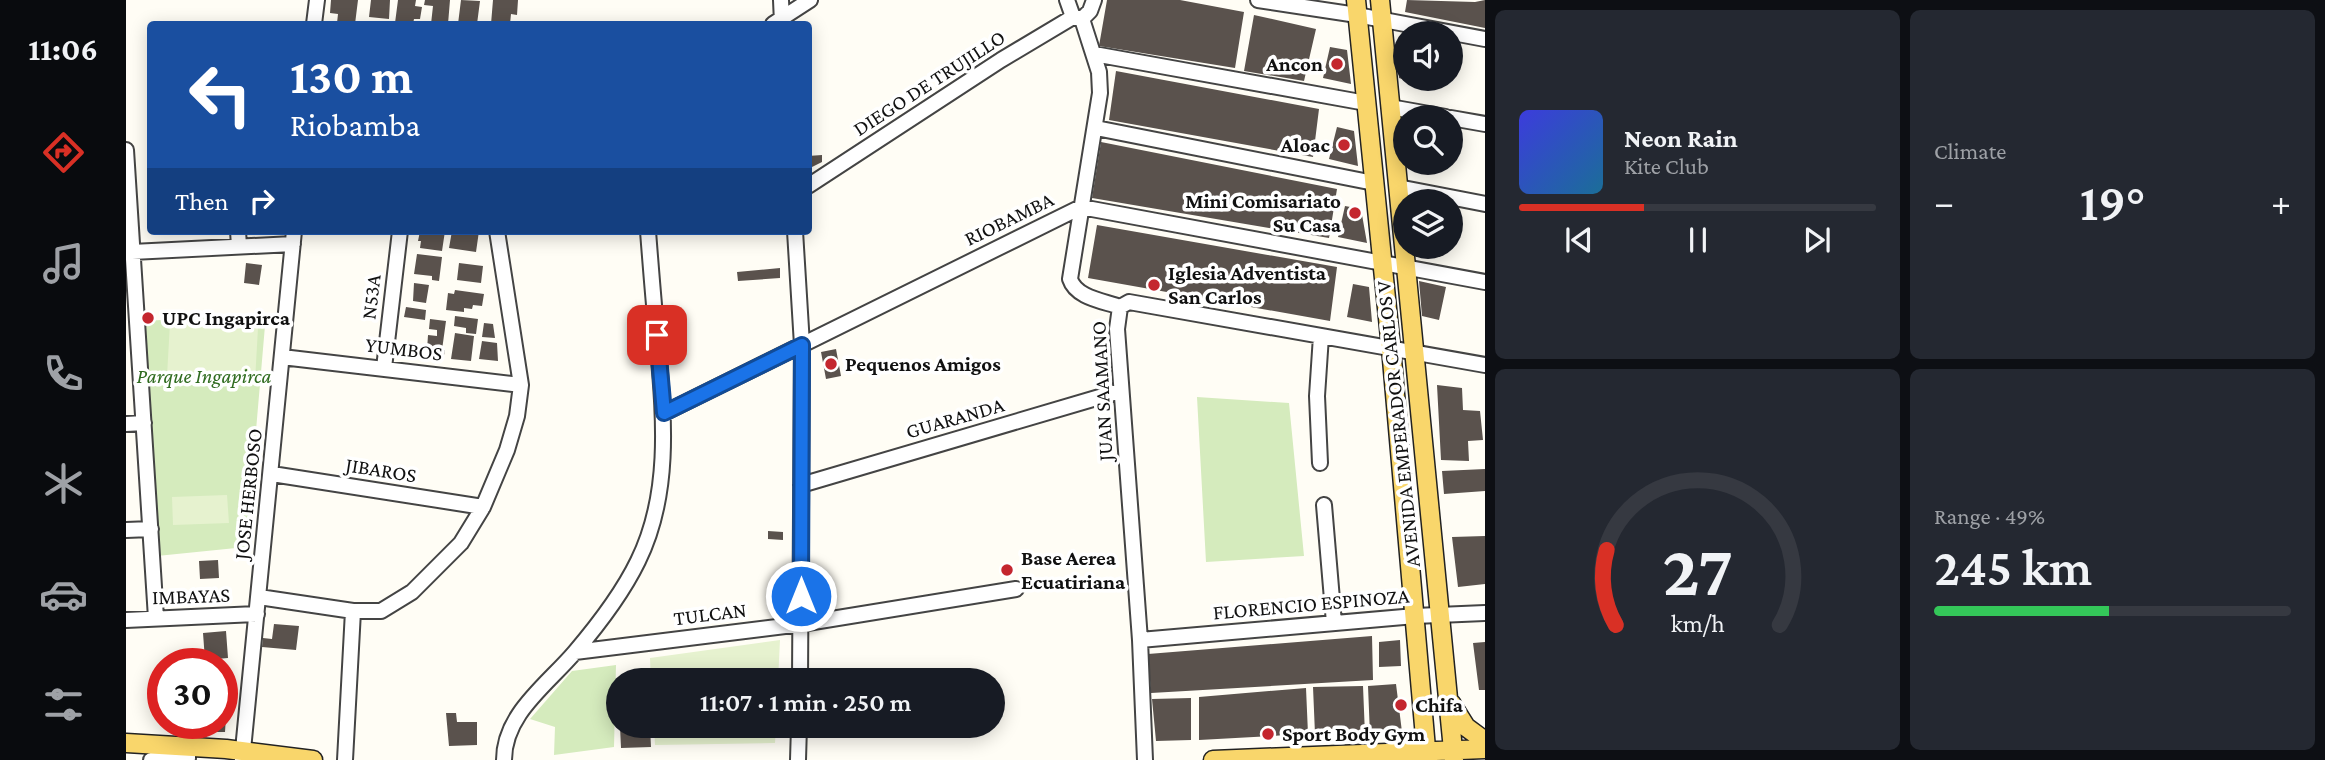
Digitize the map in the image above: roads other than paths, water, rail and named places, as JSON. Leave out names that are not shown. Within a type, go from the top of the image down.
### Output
[{"type":"main road","name":"AVENIDA EMPERADOR CARLOS V","points":[[1380,0],[1454,755]]},
{"type":"main road","name":"AVENIDA EMPERADOR CARLOS V","points":[[1357,8],[1391,348],[1427,756]]},
{"type":"main road","points":[[1448,698],[1466,727],[1485,741]]},
{"type":"main road","points":[[126,743],[188,747],[243,756],[313,760]]},
{"type":"main road","points":[[1213,760],[1454,755],[1485,748]]},
{"type":"street","points":[[314,21],[317,0]]},
{"type":"street","points":[[779,21],[781,0]]},
{"type":"street","points":[[780,21],[810,0]]},
{"type":"street","name":"JUAN SAAMANO","points":[[1067,0],[1094,54],[1100,83],[1096,128],[1070,275],[1072,285],[1079,292],[1120,307],[1117,329],[1120,391],[1140,640],[1145,760]]},
{"type":"street","points":[[1077,18],[1087,16],[1094,0]]},
{"type":"street","points":[[1258,0],[1357,8],[1381,20],[1485,39]]},
{"type":"street","name":"DIEGO DE TRUJILLO","points":[[812,183],[1001,60],[1077,18]]},
{"type":"street","points":[[1094,54],[1366,103]]},
{"type":"street","points":[[1463,120],[1485,124]]},
{"type":"street","points":[[1096,128],[1374,183]]},
{"type":"street","points":[[126,150],[132,252],[132,330],[144,423],[156,618]]},
{"type":"street","points":[[1398,187],[1485,204]]},
{"type":"street","name":"RIOBAMBA","points":[[664,413],[1081,207],[1485,282]]},
{"type":"street","points":[[238,235],[239,246]]},
{"type":"street","name":"N53A","points":[[384,368],[400,235]]},
{"type":"street","points":[[259,597],[353,611],[381,611],[412,592],[461,543],[483,507],[507,450],[517,416],[521,385],[499,235]]},
{"type":"street","points":[[504,760],[506,739],[512,723],[575,652],[615,600],[639,560],[657,502],[664,459],[664,413],[648,235]]},
{"type":"street","points":[[796,235],[802,345],[800,668]]},
{"type":"street","points":[[132,252],[239,246],[294,237]]},
{"type":"street","name":"JOSE HERBOSO","points":[[243,756],[294,237]]},
{"type":"street","points":[[1120,307],[1129,302],[1485,365]]},
{"type":"street","points":[[1320,463],[1317,396],[1321,336]]},
{"type":"street","name":"YUMBOS","points":[[282,357],[521,385]]},
{"type":"street","name":"GUARANDA","points":[[801,485],[1120,391]]},
{"type":"street","points":[[126,424],[144,423]]},
{"type":"street","name":"JIBAROS","points":[[272,474],[483,507]]},
{"type":"street","points":[[1324,505],[1334,623]]},
{"type":"street","points":[[126,530],[151,529]]},
{"type":"street","name":"TULCAN","points":[[575,652],[801,624],[1016,589]]},
{"type":"street","points":[[345,760],[353,611]]},
{"type":"street","name":"FLORENCIO ESPINOZA","points":[[1140,640],[1415,616],[1485,613]]},
{"type":"street","name":"IMBAYAS","points":[[126,620],[257,614]]},
{"type":"street","points":[[799,738],[799,760]]},
{"type":"street","points":[[151,760],[188,758],[188,747]]},
{"type":"place","name":"Ancon","points":[[1337,64]]},
{"type":"place","name":"Aloac","points":[[1344,145]]},
{"type":"place","name":"Mini Comisariato Su Casa","points":[[1355,213]]},
{"type":"place","name":"Iglesia Adventista San Carlos","points":[[1154,285]]},
{"type":"place","name":"UPC Ingapirca","points":[[148,318]]},
{"type":"place","name":"Pequenos Amigos","points":[[831,364]]},
{"type":"place","name":"Base Aerea Ecuatiriana","points":[[1007,570]]},
{"type":"place","name":"Chifa","points":[[1401,705]]},
{"type":"place","name":"Sport Body Gym","points":[[1268,734]]},
{"type":"park label","name":"Parque Ingapirca","points":[[204,376]]}]
